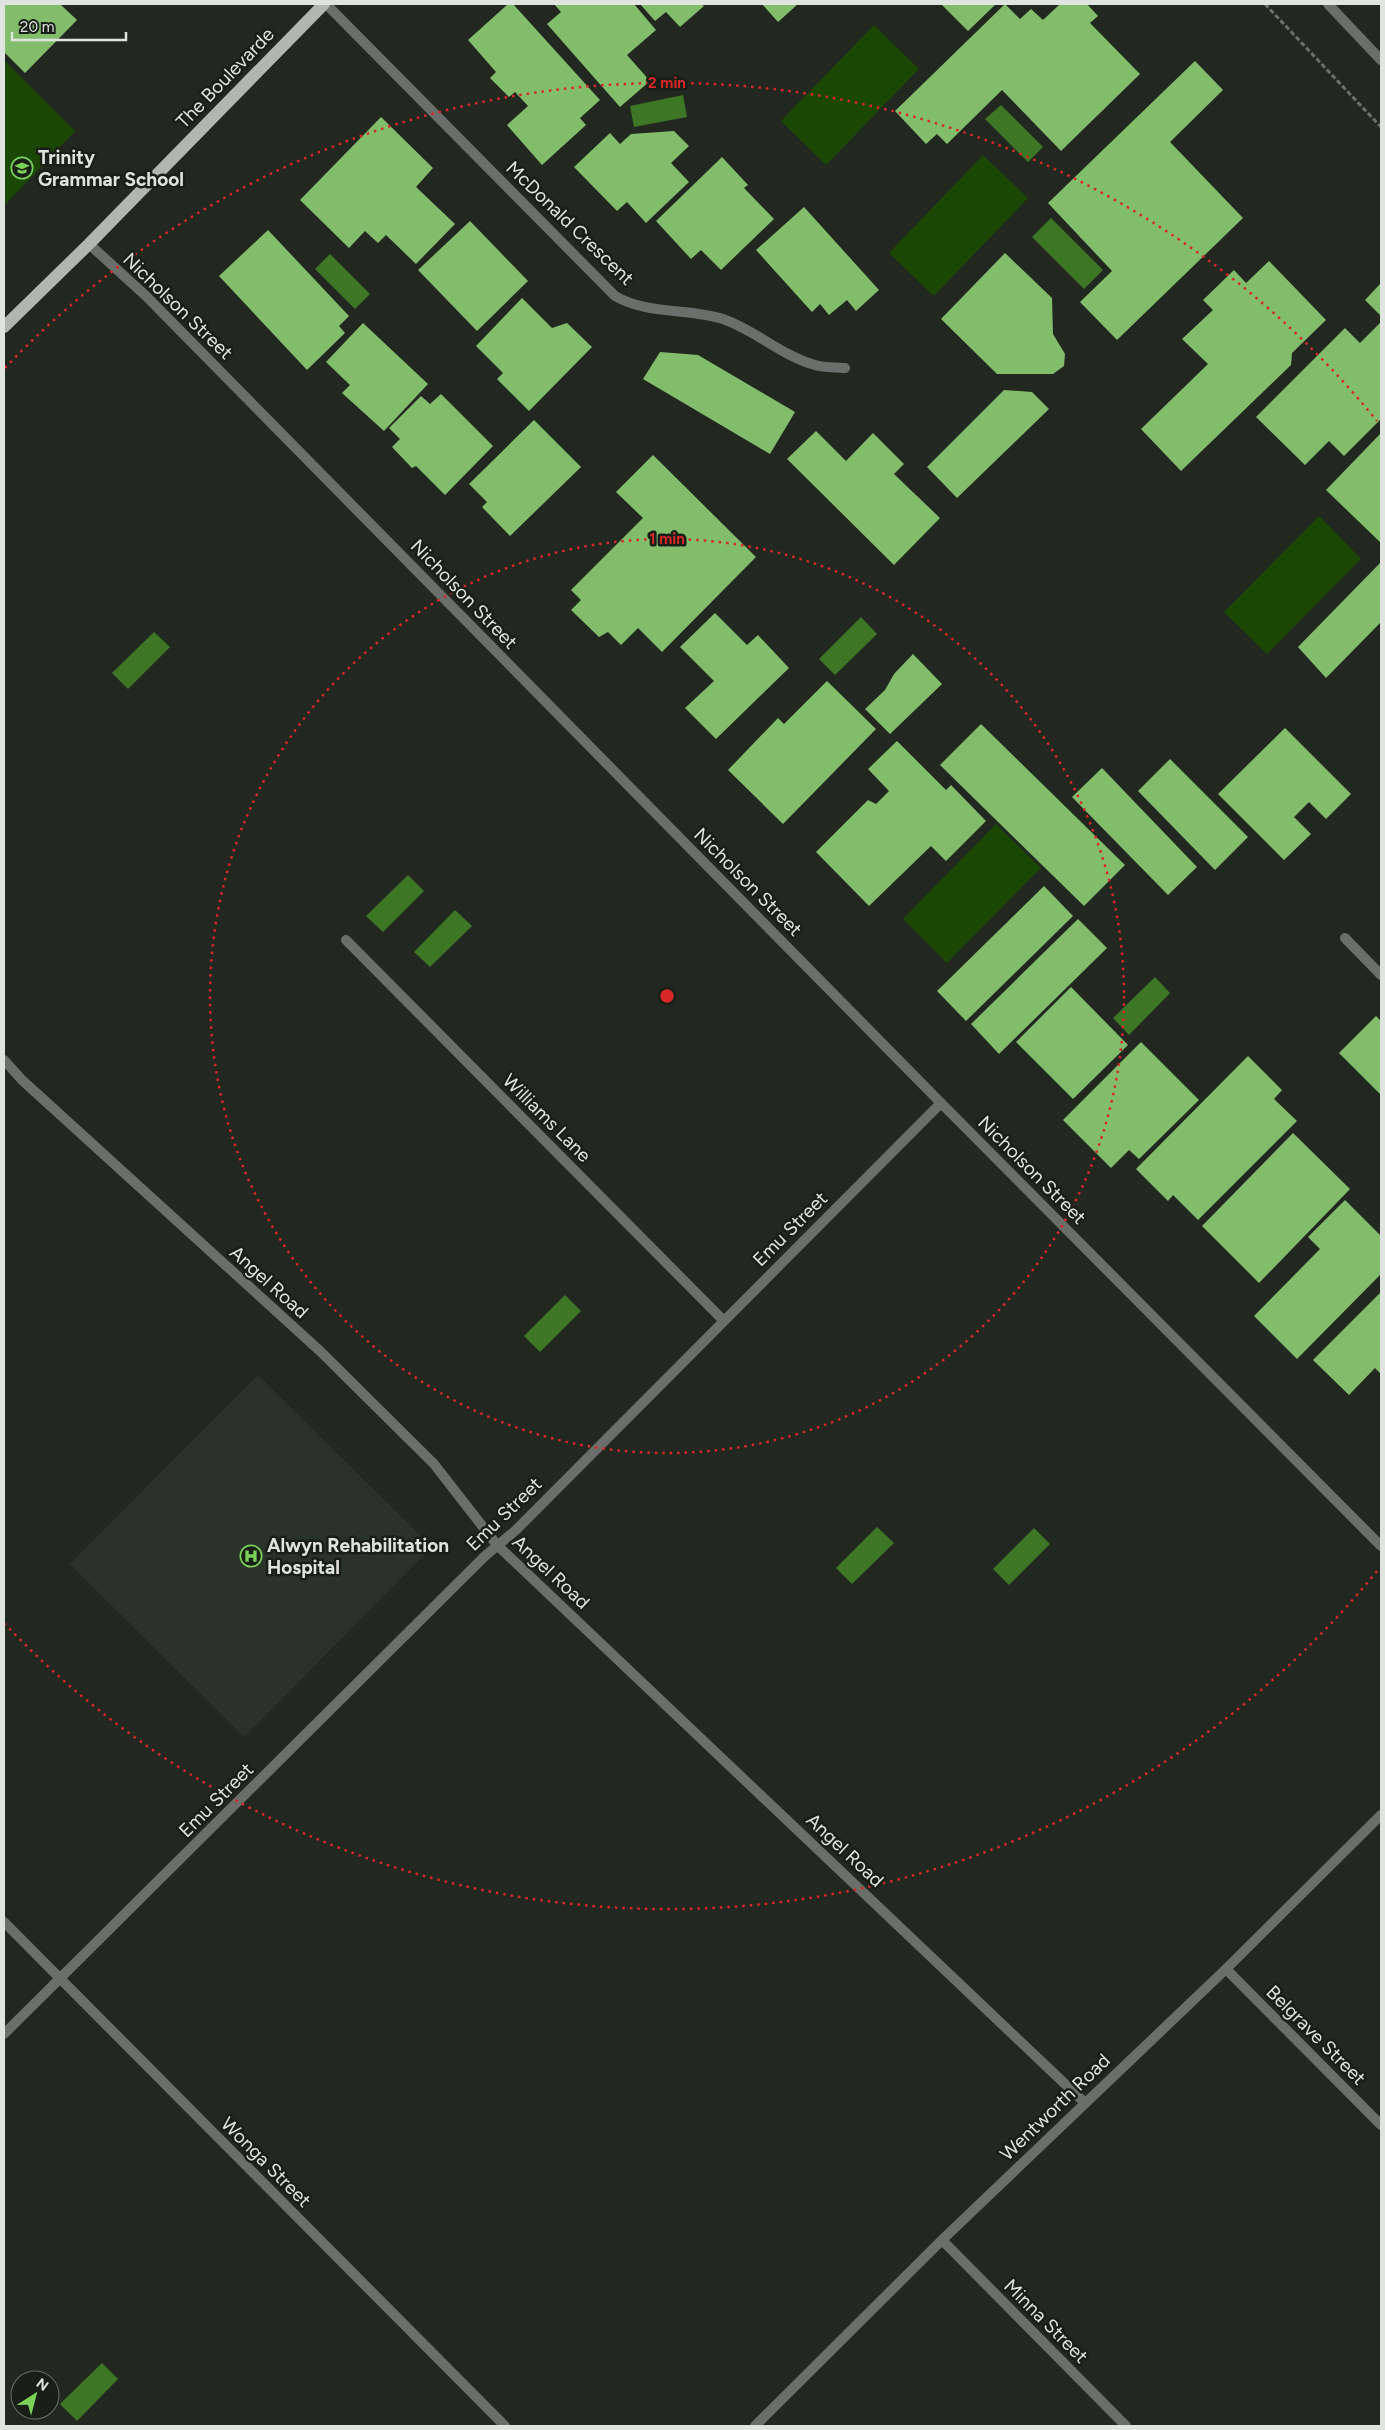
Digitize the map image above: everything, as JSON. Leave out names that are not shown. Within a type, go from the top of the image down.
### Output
[{"type":"main road","name":"The Boulevarde","points":[[4,327],[89,244],[325,4]]},
{"type":"street","name":"McDonald Crescent","points":[[325,4],[615,296],[637,306],[721,319],[734,324],[802,361],[817,366],[846,368]]},
{"type":"street","points":[[1328,4],[1381,60]]},
{"type":"street","name":"Nicholson Street","points":[[89,244],[146,296],[941,1103],[1381,1546]]},
{"type":"street","points":[[1345,938],[1381,975]]},
{"type":"street","name":"Williams Lane","points":[[346,940],[724,1320]]},
{"type":"street","name":"Angel Road","points":[[4,1060],[29,1086],[326,1358],[434,1464],[497,1545],[1084,2102]]},
{"type":"street","name":"Emu Street","points":[[4,2034],[497,1545],[516,1530],[941,1103]]},
{"type":"street","name":"Wentworth Road","points":[[755,2426],[942,2240],[1084,2102],[1226,1969],[1381,1815]]},
{"type":"street","name":"Wonga Street","points":[[4,1922],[505,2426]]},
{"type":"street","name":"Belgrave Street","points":[[1226,1969],[1381,2126]]},
{"type":"street","name":"Minna Street","points":[[942,2240],[1126,2426]]},
{"type":"path","points":[[1265,4],[1381,127]]},
{"type":"shaded area","points":[[874,25],[919,69],[826,165],[781,121]]},
{"type":"shaded area","name":"Trinity Grammar School","points":[[4,60],[75,131],[4,206]]},
{"type":"shaded area","points":[[683,95],[687,117],[634,127],[630,106]]},
{"type":"shaded area","points":[[1001,105],[1043,147],[1028,162],[985,119]]},
{"type":"shaded area","points":[[983,155],[1028,198],[934,296],[889,253]]},
{"type":"shaded area","points":[[1051,218],[1103,270],[1084,289],[1032,237]]},
{"type":"shaded area","points":[[330,254],[370,294],[355,309],[315,269]]},
{"type":"shaded area","points":[[1319,516],[1361,559],[1267,654],[1224,612]]},
{"type":"shaded area","points":[[861,617],[877,634],[835,675],[819,659]]},
{"type":"shaded area","points":[[154,632],[170,647],[128,689],[112,673]]},
{"type":"shaded area","points":[[996,824],[1041,868],[947,963],[903,919]]},
{"type":"shaded area","points":[[408,875],[424,891],[383,932],[366,916]]},
{"type":"shaded area","points":[[455,910],[472,926],[430,967],[414,952]]},
{"type":"shaded area","points":[[1155,977],[1170,993],[1129,1035],[1113,1018]]},
{"type":"shaded area","points":[[565,1295],[581,1311],[540,1352],[524,1336]]},
{"type":"shaded area","name":"Alwyn Rehabilitation Hospital","points":[[258,1375],[432,1547],[244,1737],[70,1564]]},
{"type":"shaded area","points":[[877,1527],[894,1543],[852,1584],[836,1568]]},
{"type":"shaded area","points":[[1034,1528],[1050,1544],[1009,1585],[993,1569]]},
{"type":"shaded area","points":[[102,2363],[118,2379],[77,2421],[60,2404]]},
{"type":"building","points":[[5,4],[60,4],[77,20],[25,73],[4,52]]},
{"type":"building","points":[[508,4],[513,4],[600,100],[580,118],[586,125],[542,165],[507,125],[528,106],[515,92],[509,97],[490,78],[496,72],[468,40]]},
{"type":"building","points":[[554,4],[634,4],[656,30],[627,55],[650,81],[620,107],[547,24],[561,12]]},
{"type":"building","points":[[640,4],[701,4],[704,6],[680,27],[666,12],[655,21]]},
{"type":"building","points":[[762,4],[798,4],[778,22]]},
{"type":"building","points":[[941,4],[996,4],[968,31]]},
{"type":"building","points":[[1005,4],[1020,19],[1031,9],[1043,20],[1060,4],[1087,4],[1098,16],[1090,23],[1140,74],[1061,151],[1002,90],[947,144],[937,134],[926,144],[895,111]]},
{"type":"building","points":[[1195,61],[1223,90],[1170,142],[1243,218],[1117,340],[1080,302],[1112,271],[1048,203]]},
{"type":"building","points":[[381,117],[433,168],[416,187],[455,224],[416,264],[386,235],[378,243],[365,231],[349,248],[300,200]]},
{"type":"building","points":[[674,131],[689,146],[671,163],[689,182],[646,223],[627,202],[617,211],[574,167],[610,133],[620,144],[631,134]]},
{"type":"building","points":[[722,157],[748,185],[744,188],[774,219],[721,270],[701,250],[691,259],[656,221]]},
{"type":"building","points":[[804,207],[879,290],[856,311],[847,300],[829,315],[820,304],[812,312],[756,250]]},
{"type":"building","points":[[470,221],[528,281],[477,331],[418,270]]},
{"type":"building","points":[[268,230],[349,316],[339,326],[345,333],[307,370],[219,276]]},
{"type":"building","points":[[1005,253],[1052,298],[1053,334],[1065,354],[1064,366],[1053,374],[997,374],[941,319]]},
{"type":"building","points":[[1269,261],[1326,320],[1292,353],[1291,365],[1181,471],[1141,429],[1208,364],[1182,339],[1213,310],[1203,300],[1234,270],[1246,283]]},
{"type":"building","points":[[1381,283],[1381,316],[1365,300]]},
{"type":"building","points":[[522,298],[552,328],[567,323],[592,347],[529,411],[497,379],[503,373],[476,346]]},
{"type":"building","points":[[1381,322],[1381,419],[1344,456],[1329,441],[1305,465],[1256,417],[1345,328],[1360,343]]},
{"type":"building","points":[[363,323],[428,384],[384,431],[342,393],[350,385],[326,362]]},
{"type":"building","points":[[660,352],[698,355],[795,412],[770,454],[643,379]]},
{"type":"building","points":[[1004,390],[1032,392],[1049,409],[957,498],[927,467]]},
{"type":"building","points":[[441,394],[493,446],[445,495],[416,466],[412,468],[392,447],[400,439],[389,428],[421,396],[430,404]]},
{"type":"building","points":[[534,420],[581,467],[510,536],[482,507],[487,502],[469,484]]},
{"type":"building","points":[[816,431],[846,461],[873,433],[904,464],[894,474],[940,518],[894,565],[787,459]]},
{"type":"building","points":[[1381,433],[1381,543],[1326,490]]},
{"type":"building","points":[[653,455],[756,557],[662,652],[638,628],[621,645],[608,632],[599,637],[571,610],[581,600],[571,590],[643,518],[616,492]]},
{"type":"building","points":[[1381,562],[1381,622],[1326,678],[1298,647]]},
{"type":"building","points":[[715,613],[747,645],[758,635],[789,668],[716,739],[685,708],[714,681],[680,647]]},
{"type":"building","points":[[913,654],[942,684],[890,734],[865,709],[885,690],[894,674]]},
{"type":"building","points":[[827,681],[876,729],[783,824],[728,770],[778,718],[784,724]]},
{"type":"building","points":[[981,724],[1125,865],[1084,906],[940,765]]},
{"type":"building","points":[[1285,728],[1351,794],[1326,819],[1309,802],[1294,817],[1311,834],[1284,860],[1218,794]]},
{"type":"building","points":[[897,741],[946,790],[951,785],[986,821],[946,861],[931,846],[869,906],[816,852],[868,800],[876,804],[889,791],[868,769]]},
{"type":"building","points":[[1170,759],[1248,837],[1215,870],[1138,791]]},
{"type":"building","points":[[1102,768],[1197,867],[1168,895],[1072,797]]},
{"type":"building","points":[[1044,886],[1073,916],[966,1021],[937,991]]},
{"type":"building","points":[[1078,919],[1107,948],[999,1054],[971,1024]]},
{"type":"building","points":[[1071,987],[1128,1045],[1073,1099],[1016,1042]]},
{"type":"building","points":[[1376,1016],[1381,1021],[1381,1095],[1339,1053]]},
{"type":"building","points":[[1141,1042],[1199,1100],[1139,1159],[1129,1150],[1111,1168],[1063,1120]]},
{"type":"building","points":[[1248,1056],[1282,1090],[1274,1099],[1297,1121],[1198,1220],[1173,1195],[1168,1201],[1136,1169]]},
{"type":"building","points":[[1293,1133],[1350,1189],[1259,1283],[1202,1226]]},
{"type":"building","points":[[1345,1200],[1381,1236],[1381,1274],[1297,1359],[1254,1316],[1320,1249],[1308,1237]]},
{"type":"building","points":[[1381,1292],[1381,1374],[1375,1368],[1349,1395],[1313,1360]]},
{"type":"place","name":"Trinity Grammar School","points":[[22,168]]},
{"type":"place","name":"Alwyn Rehabilitation Hospital","points":[[251,1556]]}]
